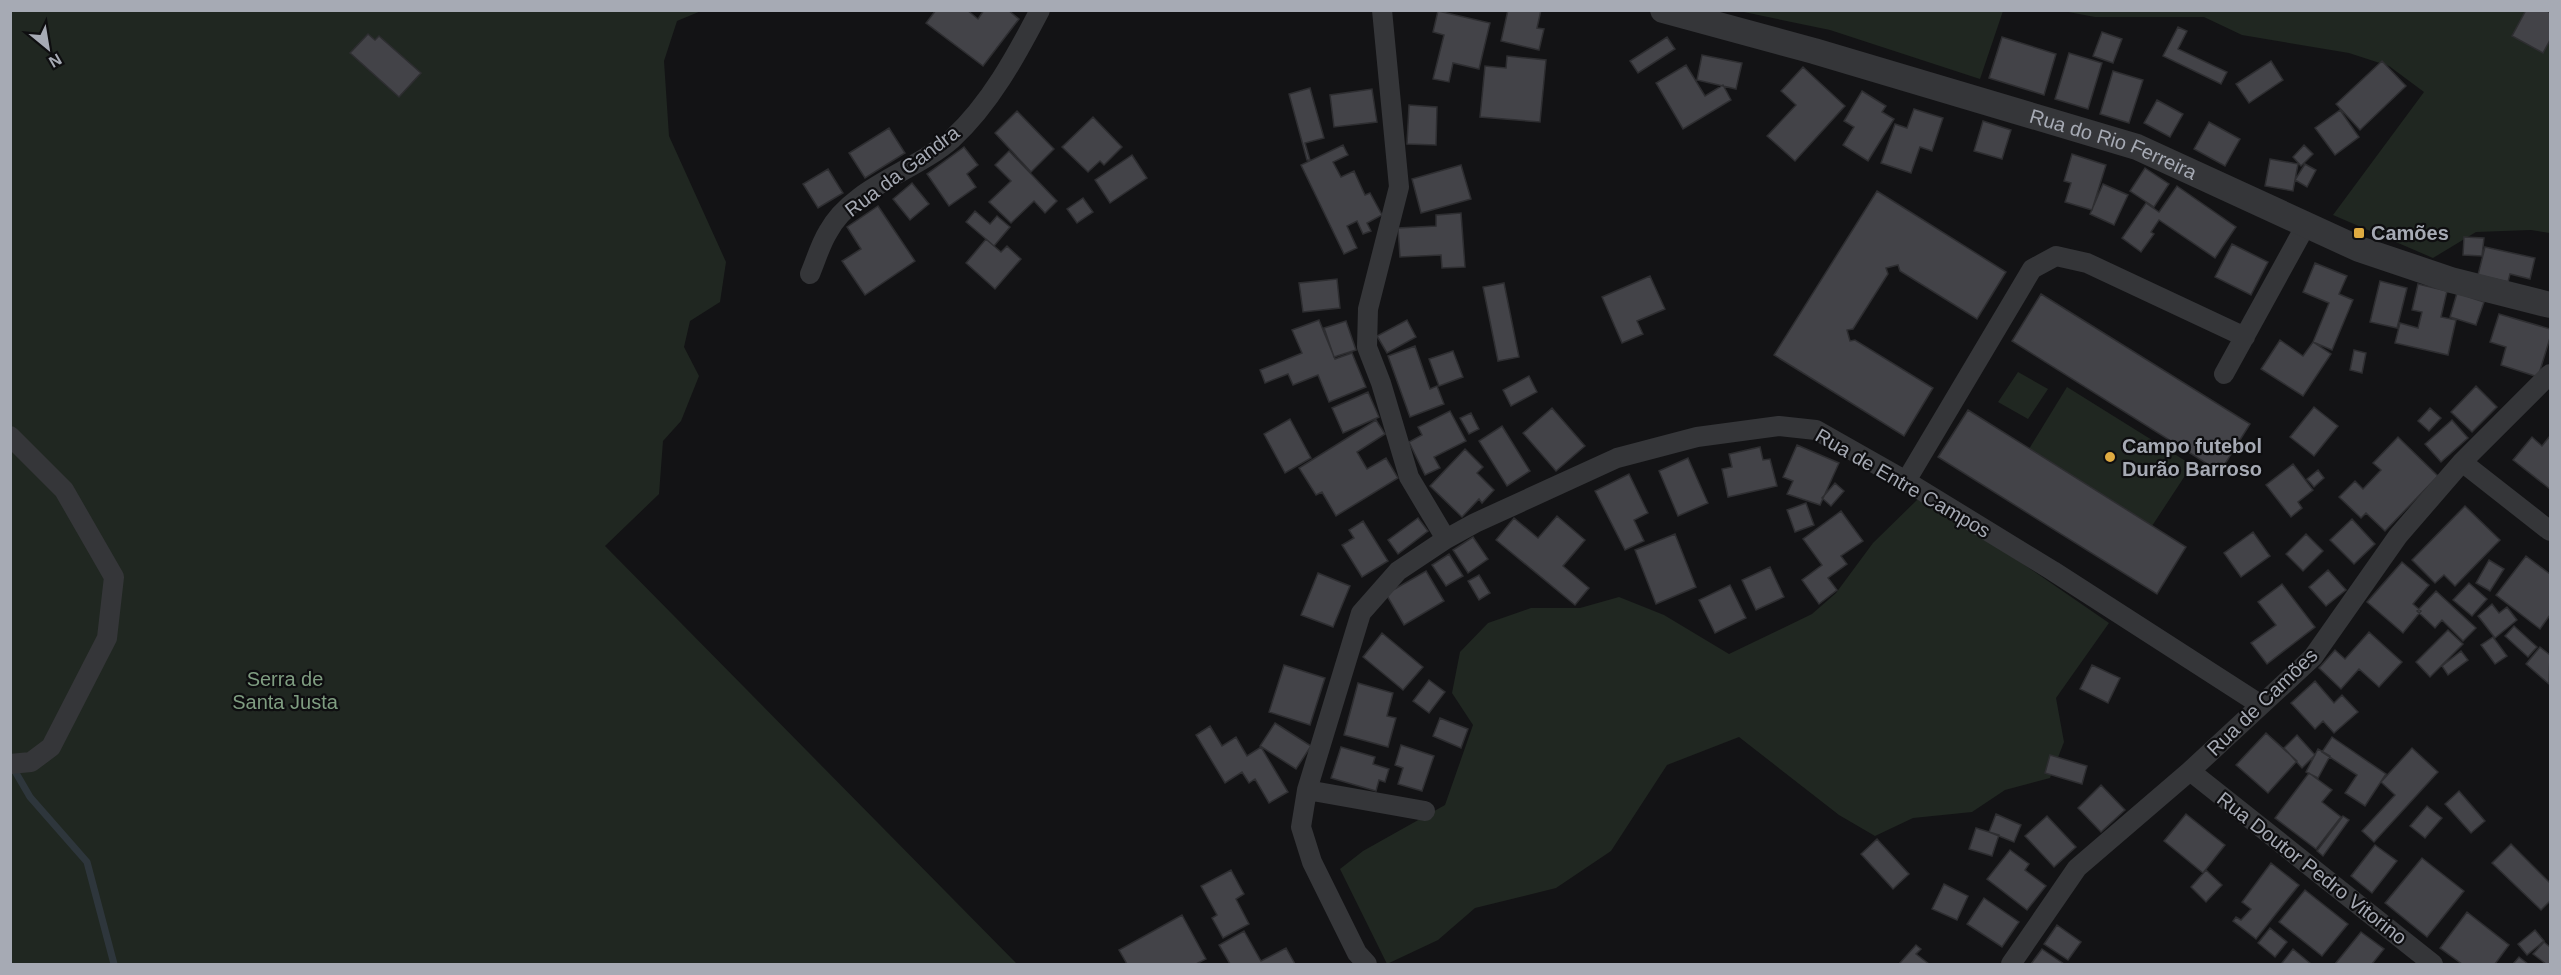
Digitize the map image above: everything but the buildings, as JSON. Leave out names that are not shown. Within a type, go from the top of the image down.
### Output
[{"type":"street","name":"Rua da Gandra","points":[[810,274],[828,231],[852,203],[951,140],[987,99],[1019,51],[1040,10]]},
{"type":"street","points":[[1382,10],[1399,187],[1368,309],[1367,347],[1381,383],[1409,477],[1446,539]]},
{"type":"street","name":"Rua do Rio Ferreira","points":[[1663,10],[1814,51],[2137,147],[2359,249],[2451,280],[2550,305]]},
{"type":"street","points":[[2224,374],[2306,225]]},
{"type":"street","points":[[1906,481],[2032,269],[2056,256],[2087,263],[2245,337]]},
{"type":"street","name":"Rua de Camões","points":[[2011,964],[2077,868],[2190,771],[2313,657],[2398,536],[2462,462],[2550,374]]},
{"type":"street","name":"Rua de Entre Campos","points":[[1367,964],[1357,953],[1312,862],[1301,827],[1307,790],[1361,613],[1398,571],[1446,539],[1475,523],[1617,458],[1696,437],[1779,426],[1816,430],[1906,481],[2261,705]]},
{"type":"street","points":[[10,436],[64,490],[114,577],[107,638],[51,747],[31,762],[10,764]]},
{"type":"street","points":[[2462,462],[2550,531]]},
{"type":"street","name":"Rua Doutor Pedro Vitorino","points":[[2190,771],[2433,964]]},
{"type":"street","points":[[1307,790],[1425,811]]},
{"type":"green space","name":"Serra de Santa Justa","points":[[10,11],[701,11],[677,21],[664,61],[669,136],[726,262],[720,302],[690,321],[684,347],[699,376],[681,421],[663,441],[659,494],[605,546],[1017,964],[11,964]]},
{"type":"green space","points":[[1739,11],[2003,11],[1980,79],[1830,30]]},
{"type":"green space","points":[[2063,11],[2550,11],[2550,233],[2531,230],[2476,232],[2433,258],[2333,215],[2424,92],[2389,66],[2349,53],[2242,35],[2204,17],[2095,17]]},
{"type":"green space","points":[[2018,372],[2048,389],[2028,419],[1998,402]]},
{"type":"green space","name":"Campo futebol Durão Barroso","points":[[2067,387],[2192,465],[2152,526],[2029,449]]},
{"type":"green space","points":[[1918,499],[1997,546],[2109,623],[2056,698],[2064,742],[2050,778],[2005,790],[1972,812],[1913,818],[1875,836],[1839,815],[1739,737],[1667,765],[1611,851],[1556,888],[1475,908],[1438,940],[1387,964],[1340,869],[1363,851],[1445,805],[1473,725],[1452,693],[1460,652],[1488,623],[1531,608],[1580,608],[1619,597],[1664,615],[1729,654],[1812,614],[1836,593],[1873,543]]},
{"type":"waterway","points":[[12,766],[30,797],[87,862],[114,964]]},
{"type":"place","name":"Camões","points":[[2359,233]]},
{"type":"place","name":"Campo futebol Durão Barroso","points":[[2110,457]]}]
